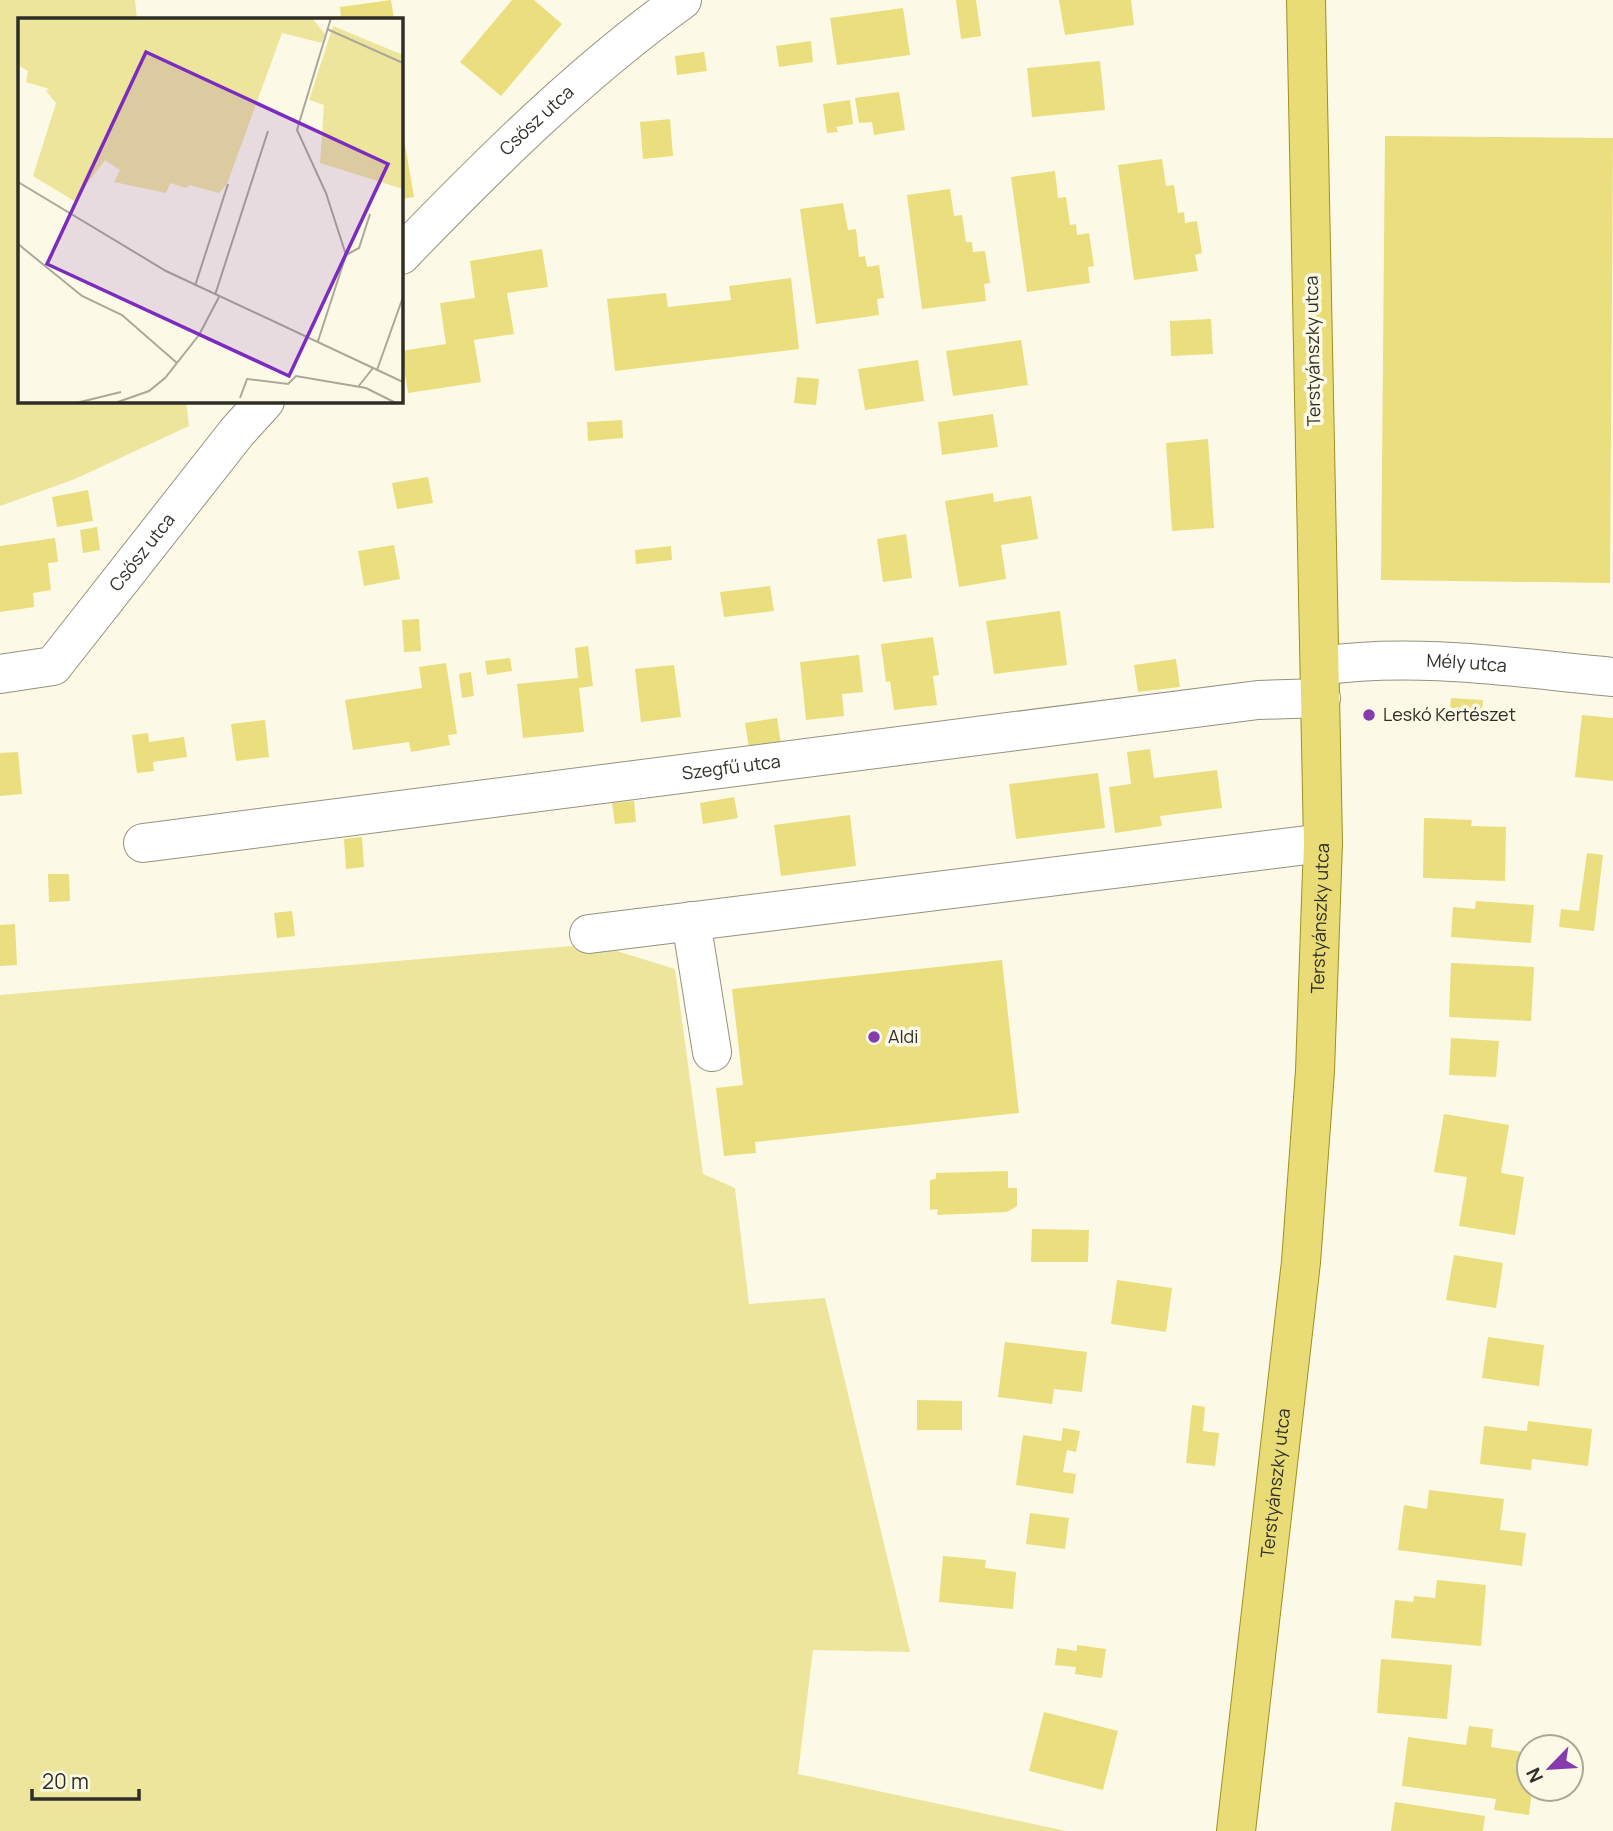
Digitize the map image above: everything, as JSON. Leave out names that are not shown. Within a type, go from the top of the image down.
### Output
[{"type":"main road","name":"Terstyánszky utca","points":[[1236,1831],[1271,1547],[1309,1180],[1323,843],[1306,0]]},
{"type":"street","name":"Csősz utca","points":[[402,254],[486,167],[632,36],[682,0]]},
{"type":"street","name":"Csősz utca","points":[[0,674],[53,666],[237,432],[264,402]]},
{"type":"street","name":"Mély utca","points":[[1320,682],[1356,661],[1471,663],[1613,677]]},
{"type":"street","name":"Szegfű utca","points":[[143,843],[1258,700],[1320,682]]},
{"type":"street","points":[[589,934],[1323,843]]},
{"type":"street","points":[[691,921],[712,1052]]},
{"type":"shaded area","points":[[0,0],[135,0],[137,18],[18,18],[18,402],[186,402],[189,426],[75,479],[0,506]]},
{"type":"shaded area","points":[[594,944],[675,969],[703,1174],[735,1188],[749,1304],[825,1298],[910,1652],[813,1650],[798,1774],[1066,1831],[0,1831],[0,995]]},
{"type":"building","points":[[391,0],[394,18],[341,18],[340,7]]},
{"type":"building","points":[[512,0],[534,0],[562,24],[501,96],[460,62]]},
{"type":"building","points":[[956,0],[976,0],[981,36],[961,39]]},
{"type":"building","points":[[1059,0],[1131,0],[1134,25],[1065,35]]},
{"type":"building","points":[[903,8],[910,55],[837,65],[830,18]]},
{"type":"building","points":[[811,41],[813,62],[779,67],[776,46]]},
{"type":"building","points":[[704,52],[707,71],[677,75],[675,56]]},
{"type":"building","points":[[1100,61],[1105,110],[1032,117],[1027,68]]},
{"type":"building","points":[[899,92],[905,130],[874,135],[872,122],[859,123],[855,98]]},
{"type":"building","points":[[850,100],[853,124],[836,127],[838,132],[827,133],[823,104]]},
{"type":"building","points":[[670,119],[673,156],[643,159],[640,122]]},
{"type":"building","points":[[402,134],[414,197],[402,199]]},
{"type":"building","points":[[1385,136],[1613,138],[1610,583],[1381,580]]},
{"type":"building","points":[[1162,159],[1166,186],[1174,185],[1178,213],[1184,212],[1185,223],[1197,221],[1202,253],[1195,255],[1198,271],[1134,280],[1118,165]]},
{"type":"building","points":[[1055,171],[1058,198],[1066,197],[1070,225],[1076,224],[1077,235],[1089,233],[1094,266],[1088,267],[1090,283],[1027,292],[1011,177]]},
{"type":"building","points":[[950,189],[954,216],[962,215],[966,242],[972,242],[973,252],[985,251],[990,283],[984,284],[986,301],[922,309],[907,195]]},
{"type":"building","points":[[843,203],[848,230],[856,229],[859,257],[865,256],[867,267],[879,265],[884,298],[877,299],[879,315],[816,324],[800,209]]},
{"type":"building","points":[[542,249],[548,287],[507,293],[514,334],[474,340],[481,382],[408,393],[402,351],[446,344],[440,303],[475,298],[470,261]]},
{"type":"building","points":[[791,278],[799,349],[615,371],[607,299],[666,293],[668,307],[731,300],[729,286]]},
{"type":"building","points":[[1211,319],[1213,354],[1171,356],[1170,321]]},
{"type":"building","points":[[1021,340],[1028,385],[953,396],[946,351]]},
{"type":"building","points":[[918,360],[924,401],[865,410],[858,369]]},
{"type":"building","points":[[797,377],[819,379],[816,405],[794,403]]},
{"type":"building","points":[[993,414],[998,447],[942,455],[938,422]]},
{"type":"building","points":[[622,420],[623,438],[588,441],[587,422]]},
{"type":"building","points":[[1208,439],[1214,528],[1172,531],[1166,443]]},
{"type":"building","points":[[428,477],[433,503],[397,509],[392,483]]},
{"type":"building","points":[[88,490],[93,521],[57,527],[52,497]]},
{"type":"building","points":[[993,493],[994,502],[1031,496],[1038,539],[1001,545],[1006,579],[959,587],[945,501]]},
{"type":"building","points":[[97,527],[100,550],[83,553],[80,530]]},
{"type":"building","points":[[906,534],[912,578],[883,582],[877,539]]},
{"type":"building","points":[[55,538],[58,562],[48,563],[51,590],[33,593],[34,607],[0,612],[0,546]]},
{"type":"building","points":[[394,545],[400,579],[364,586],[358,551]]},
{"type":"building","points":[[671,546],[672,560],[636,564],[635,550]]},
{"type":"building","points":[[770,586],[774,611],[724,617],[720,592]]},
{"type":"building","points":[[1060,611],[1067,665],[994,674],[986,621]]},
{"type":"building","points":[[419,619],[421,651],[404,652],[402,620]]},
{"type":"building","points":[[933,637],[939,675],[933,676],[937,705],[894,710],[890,681],[886,682],[881,644]]},
{"type":"building","points":[[588,646],[593,686],[579,688],[584,732],[523,738],[517,684],[578,678],[575,648]]},
{"type":"building","points":[[859,655],[863,692],[842,694],[844,716],[806,720],[800,662]]},
{"type":"building","points":[[510,658],[512,671],[487,675],[485,661]]},
{"type":"building","points":[[1176,659],[1180,687],[1138,692],[1134,665]]},
{"type":"building","points":[[446,663],[457,734],[448,735],[450,745],[411,752],[409,742],[353,750],[345,700],[422,688],[419,667]]},
{"type":"building","points":[[674,665],[681,717],[641,722],[635,669]]},
{"type":"building","points":[[471,672],[474,696],[462,698],[459,674]]},
{"type":"building","points":[[1451,698],[1483,700],[1481,723],[1449,720]]},
{"type":"building","points":[[1582,715],[1613,718],[1613,781],[1575,777]]},
{"type":"building","points":[[777,718],[781,744],[749,748],[745,723]]},
{"type":"building","points":[[265,720],[269,757],[236,761],[231,724]]},
{"type":"building","points":[[148,733],[149,742],[184,737],[187,757],[153,762],[154,771],[137,773],[132,735]]},
{"type":"building","points":[[1150,749],[1154,778],[1217,770],[1222,808],[1160,816],[1162,826],[1115,833],[1109,787],[1131,784],[1127,752]]},
{"type":"building","points":[[18,752],[22,794],[0,796],[0,753]]},
{"type":"building","points":[[1098,773],[1105,828],[1016,839],[1009,784]]},
{"type":"building","points":[[734,797],[738,818],[703,824],[700,803]]},
{"type":"building","points":[[634,801],[636,822],[615,824],[612,803]]},
{"type":"building","points":[[850,815],[856,866],[781,876],[774,825]]},
{"type":"building","points":[[1424,818],[1472,820],[1471,826],[1506,827],[1505,881],[1423,878]]},
{"type":"building","points":[[362,837],[364,867],[346,869],[344,839]]},
{"type":"building","points":[[1587,853],[1603,855],[1594,931],[1559,927],[1561,909],[1579,911]]},
{"type":"building","points":[[48,874],[69,874],[70,901],[49,902]]},
{"type":"building","points":[[1476,901],[1534,905],[1531,943],[1451,937],[1453,907],[1475,909]]},
{"type":"building","points":[[292,911],[295,936],[277,938],[274,913]]},
{"type":"building","points":[[15,924],[17,965],[0,966],[0,925]]},
{"type":"building","name":"Aldi","points":[[1002,960],[1019,1113],[755,1142],[756,1153],[724,1156],[716,1088],[743,1085],[732,989]]},
{"type":"building","points":[[1451,963],[1534,967],[1531,1021],[1449,1017]]},
{"type":"building","points":[[1451,1038],[1499,1041],[1496,1077],[1449,1075]]},
{"type":"building","points":[[1444,1114],[1509,1125],[1501,1173],[1524,1177],[1515,1235],[1459,1226],[1467,1177],[1434,1172]]},
{"type":"building","points":[[1008,1171],[1008,1188],[1017,1188],[1017,1206],[1007,1212],[937,1215],[938,1209],[930,1210],[930,1180],[936,1179],[936,1173]]},
{"type":"building","points":[[1032,1229],[1089,1230],[1088,1262],[1031,1262]]},
{"type":"building","points":[[1454,1255],[1503,1263],[1496,1308],[1446,1300]]},
{"type":"building","points":[[1117,1280],[1172,1288],[1166,1332],[1111,1324]]},
{"type":"building","points":[[1488,1337],[1544,1345],[1539,1386],[1482,1378]]},
{"type":"building","points":[[1005,1342],[1087,1352],[1082,1392],[1054,1389],[1052,1404],[998,1397]]},
{"type":"building","points":[[917,1400],[962,1401],[962,1430],[917,1430]]},
{"type":"building","points":[[1192,1405],[1205,1407],[1203,1431],[1219,1433],[1215,1466],[1186,1463]]},
{"type":"building","points":[[1528,1421],[1592,1429],[1588,1466],[1532,1459],[1531,1470],[1480,1464],[1484,1426],[1527,1431]]},
{"type":"building","points":[[1063,1428],[1080,1431],[1076,1452],[1067,1450],[1063,1472],[1076,1474],[1073,1494],[1016,1485],[1023,1435],[1061,1441]]},
{"type":"building","points":[[1429,1490],[1504,1499],[1500,1530],[1526,1533],[1522,1566],[1398,1550],[1404,1505],[1427,1509]]},
{"type":"building","points":[[1030,1513],[1069,1518],[1065,1549],[1026,1544]]},
{"type":"building","points":[[943,1556],[986,1560],[985,1568],[1016,1572],[1013,1609],[939,1602]]},
{"type":"building","points":[[1437,1580],[1486,1585],[1481,1646],[1391,1638],[1395,1600],[1413,1602],[1414,1596],[1435,1598]]},
{"type":"building","points":[[1077,1645],[1106,1649],[1102,1678],[1075,1674],[1076,1667],[1055,1665],[1057,1648],[1077,1651]]},
{"type":"building","points":[[1381,1659],[1452,1665],[1447,1719],[1377,1713]]},
{"type":"building","points":[[1044,1712],[1118,1731],[1103,1790],[1029,1771]]},
{"type":"building","points":[[1469,1726],[1493,1729],[1491,1747],[1515,1751],[1515,1803],[1530,1803],[1529,1815],[1494,1810],[1496,1799],[1402,1786],[1408,1737],[1466,1745]]},
{"type":"building","points":[[1395,1802],[1485,1816],[1483,1831],[1391,1831]]},
{"type":"place","name":"Leskó Kertészet","points":[[1369,715]]},
{"type":"place","name":"Aldi","points":[[874,1037]]}]
